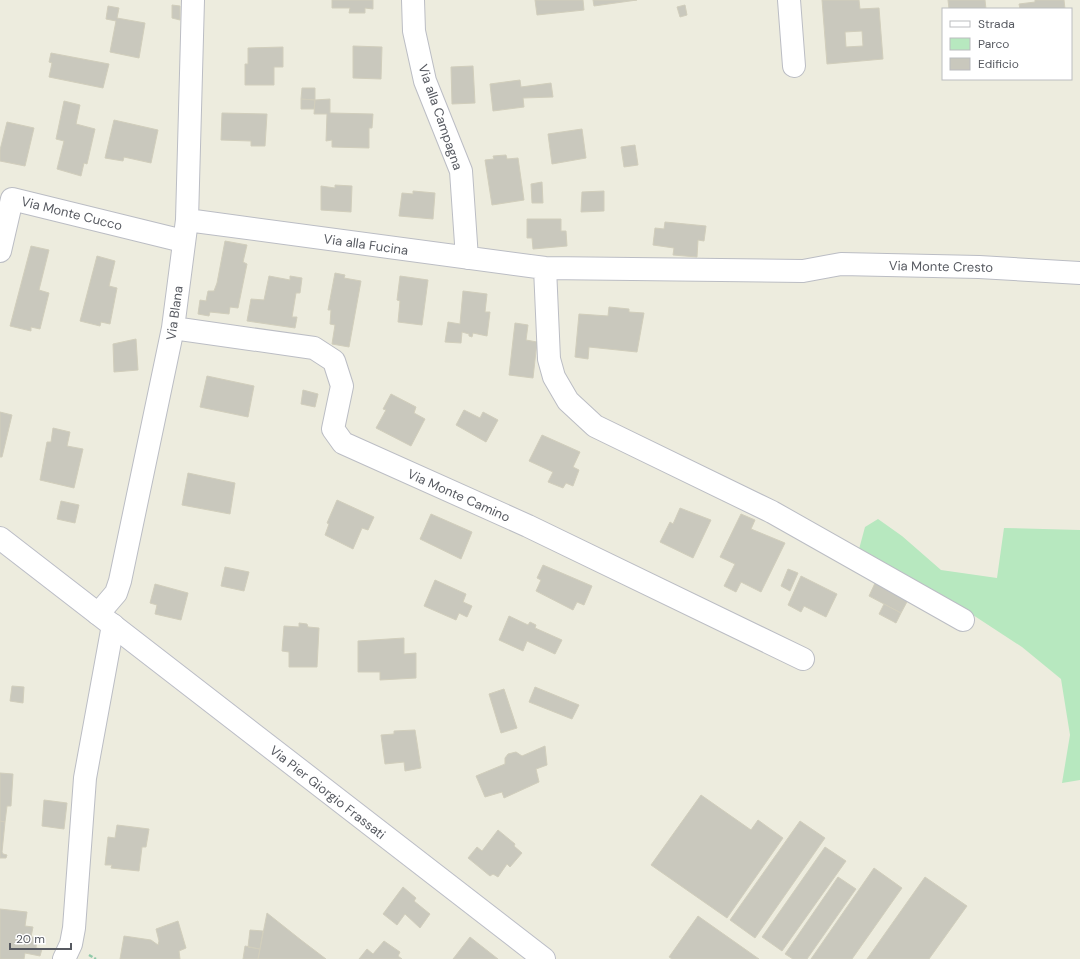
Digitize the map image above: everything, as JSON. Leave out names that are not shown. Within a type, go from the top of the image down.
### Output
[{"type":"street","name":"Via Blana","points":[[106,620],[120,581],[173,328],[187,220],[194,0]]},
{"type":"street","name":"Via alla Campagna","points":[[413,0],[414,31],[425,81],[461,171],[468,258]]},
{"type":"street","points":[[789,0],[794,66]]},
{"type":"street","name":"Via Monte Cucco","points":[[0,251],[12,198],[183,242]]},
{"type":"street","name":"Via alla Fucina","points":[[187,220],[545,268]]},
{"type":"street","name":"Via Monte Cresto","points":[[545,268],[803,271],[841,264],[979,267],[1080,273]]},
{"type":"street","points":[[545,268],[549,359],[554,377],[568,401],[595,426],[772,512],[963,620]]},
{"type":"street","name":"Via Monte Camino","points":[[173,328],[314,348],[334,361],[342,386],[333,429],[344,443],[528,526],[803,659]]},
{"type":"street","name":"Via Pier Giorgio Frassati","points":[[0,538],[544,959]]},
{"type":"street","points":[[64,959],[71,944],[74,928],[85,778],[106,620]]},
{"type":"green space","points":[[878,519],[902,536],[941,570],[997,578],[1004,528],[1080,530],[1080,780],[1062,783],[1070,735],[1061,679],[1022,647],[973,615],[858,553],[865,527]]},
{"type":"building","points":[[332,0],[373,0],[373,9],[365,8],[365,13],[349,13],[350,8],[332,8]]},
{"type":"building","points":[[535,0],[583,0],[584,10],[537,15]]},
{"type":"building","points":[[593,0],[637,0],[594,6]]},
{"type":"building","points":[[822,0],[859,0],[860,9],[879,8],[883,59],[827,64]],"holes":[[[862,31],[863,46],[846,47],[845,32]]]},
{"type":"building","points":[[948,0],[985,0],[986,8],[949,8]]},
{"type":"building","points":[[1035,0],[1064,0],[1065,8],[1020,8],[1019,4],[1035,2]]},
{"type":"building","points":[[172,5],[180,6],[180,20],[172,18]]},
{"type":"building","points":[[685,5],[687,15],[680,17],[677,7]]},
{"type":"building","points":[[108,6],[119,8],[117,18],[145,23],[139,58],[110,52],[116,21],[106,19]]},
{"type":"building","points":[[353,46],[382,47],[381,79],[353,78]]},
{"type":"building","points":[[283,47],[283,67],[274,67],[274,85],[245,85],[245,64],[248,64],[248,48]]},
{"type":"building","points":[[51,53],[109,64],[103,88],[49,77],[52,63],[49,62]]},
{"type":"building","points":[[473,66],[475,103],[452,104],[451,67]]},
{"type":"building","points":[[520,80],[521,87],[551,83],[553,97],[523,98],[524,107],[493,111],[490,84]]},
{"type":"building","points":[[302,88],[315,88],[315,100],[301,99]]},
{"type":"building","points":[[301,99],[315,100],[314,109],[301,109]]},
{"type":"building","points":[[330,99],[330,113],[373,114],[372,128],[369,128],[369,148],[332,147],[332,140],[326,141],[327,114],[314,114],[315,100]]},
{"type":"building","points":[[64,101],[80,105],[76,124],[95,129],[87,164],[84,163],[81,176],[57,169],[64,141],[56,139]]},
{"type":"building","points":[[222,113],[267,114],[265,146],[251,146],[251,141],[221,140]]},
{"type":"building","points":[[114,120],[158,130],[151,163],[124,157],[123,161],[105,158]]},
{"type":"building","points":[[7,122],[34,128],[25,166],[0,161],[0,150]]},
{"type":"building","points":[[582,129],[586,158],[552,164],[548,134]]},
{"type":"building","points":[[635,145],[638,165],[624,167],[621,147]]},
{"type":"building","points":[[506,155],[507,159],[518,158],[524,200],[492,205],[485,160],[494,159],[493,156]]},
{"type":"building","points":[[542,182],[543,203],[532,203],[531,184]]},
{"type":"building","points":[[335,185],[352,186],[351,212],[321,210],[321,186],[335,188]]},
{"type":"building","points":[[413,191],[435,193],[433,219],[399,216],[402,193],[413,194]]},
{"type":"building","points":[[604,191],[604,211],[581,212],[582,192]]},
{"type":"building","points":[[527,219],[561,219],[561,231],[566,231],[567,246],[533,249],[532,238],[527,238]]},
{"type":"building","points":[[665,222],[706,226],[704,241],[698,240],[697,257],[673,255],[674,248],[653,245],[655,228],[664,229]]},
{"type":"building","points":[[225,241],[247,245],[243,262],[247,264],[238,308],[230,307],[229,314],[210,312],[209,316],[198,314],[200,300],[206,301],[208,291],[214,291],[217,283]]},
{"type":"building","points":[[31,246],[49,250],[39,290],[49,293],[40,329],[31,327],[31,331],[10,326]]},
{"type":"building","points":[[97,256],[115,261],[109,286],[117,288],[110,324],[101,322],[100,326],[80,321]]},
{"type":"building","points":[[335,273],[345,275],[344,278],[361,281],[349,347],[332,344],[335,325],[330,324],[331,310],[328,310]]},
{"type":"building","points":[[269,276],[290,280],[290,276],[302,278],[300,293],[296,293],[292,317],[297,317],[295,328],[247,321],[251,299],[264,300]]},
{"type":"building","points":[[400,276],[428,280],[422,325],[398,322],[400,301],[397,300]]},
{"type":"building","points":[[463,291],[487,294],[485,312],[490,312],[487,336],[473,333],[472,337],[469,336],[469,334],[462,332],[461,343],[445,342],[448,322],[460,324]]},
{"type":"building","points":[[609,307],[629,309],[629,312],[644,313],[637,352],[589,347],[588,359],[575,357],[579,314],[608,316]]},
{"type":"building","points":[[515,323],[528,325],[526,340],[537,342],[533,378],[509,375]]},
{"type":"building","points":[[136,339],[138,370],[114,372],[113,344]]},
{"type":"building","points":[[207,376],[254,386],[248,417],[200,407]]},
{"type":"building","points":[[303,390],[318,394],[315,407],[301,404]]},
{"type":"building","points":[[391,394],[416,407],[414,413],[425,419],[411,446],[376,428],[386,410],[383,409]]},
{"type":"building","points":[[464,410],[480,418],[483,412],[498,420],[486,442],[456,425]]},
{"type":"building","points":[[0,412],[12,415],[2,457],[0,457]]},
{"type":"building","points":[[53,428],[70,432],[67,446],[83,449],[74,488],[40,480],[47,442],[51,442]]},
{"type":"building","points":[[542,435],[580,452],[573,467],[579,470],[573,486],[566,483],[563,488],[548,482],[553,472],[529,461]]},
{"type":"building","points":[[188,473],[235,483],[230,514],[182,505]]},
{"type":"building","points":[[337,500],[374,517],[368,530],[362,528],[353,549],[325,535],[329,524],[327,523]]},
{"type":"building","points":[[61,501],[79,505],[75,523],[57,519]]},
{"type":"building","points":[[680,508],[711,520],[693,558],[660,542],[670,522],[673,524]]},
{"type":"building","points":[[431,514],[472,532],[461,559],[420,539]]},
{"type":"building","points":[[741,514],[755,520],[751,529],[785,543],[761,592],[741,582],[736,592],[724,586],[735,564],[720,557]]},
{"type":"building","points":[[543,565],[592,586],[584,605],[577,602],[573,610],[536,591],[541,580],[537,578]]},
{"type":"building","points":[[225,567],[249,572],[244,591],[221,586]]},
{"type":"building","points":[[788,569],[798,573],[790,591],[781,586]]},
{"type":"building","points":[[801,576],[837,594],[826,617],[804,606],[801,612],[788,605]]},
{"type":"building","points":[[435,580],[466,594],[463,602],[472,606],[467,617],[459,613],[456,620],[424,606]]},
{"type":"building","points":[[876,581],[909,598],[901,613],[869,596]]},
{"type":"building","points":[[155,584],[188,593],[181,620],[155,614],[157,605],[150,603]]},
{"type":"building","points":[[884,604],[901,613],[896,623],[879,614]]},
{"type":"building","points":[[509,616],[528,625],[530,622],[536,625],[535,628],[562,640],[555,654],[527,641],[523,651],[499,640]]},
{"type":"building","points":[[299,623],[307,624],[308,627],[319,628],[317,667],[289,667],[289,652],[282,651],[284,626],[299,627]]},
{"type":"building","points":[[404,638],[404,654],[416,653],[416,678],[380,680],[380,672],[358,672],[358,641]]},
{"type":"building","points":[[12,686],[24,687],[23,703],[10,701]]},
{"type":"building","points":[[535,687],[579,705],[572,719],[529,702]]},
{"type":"building","points":[[504,689],[517,728],[501,733],[489,694]]},
{"type":"building","points":[[415,730],[421,768],[405,771],[404,762],[385,764],[381,735],[394,734],[394,731]]},
{"type":"building","points":[[545,746],[547,765],[536,769],[539,782],[504,798],[502,792],[485,797],[476,776],[505,764],[505,758],[508,754],[516,752],[522,756]]},
{"type":"building","points":[[0,773],[13,774],[11,806],[7,806],[5,822],[0,821]]},
{"type":"building","points":[[701,795],[751,830],[758,820],[783,838],[727,918],[651,865]]},
{"type":"building","points":[[44,800],[67,803],[64,829],[42,826]]},
{"type":"building","points":[[0,821],[5,822],[2,852],[3,854],[7,855],[6,858],[0,858]]},
{"type":"building","points":[[800,821],[825,838],[755,938],[730,920]]},
{"type":"building","points":[[117,825],[149,829],[146,847],[142,847],[139,871],[111,868],[112,865],[105,865],[108,837],[115,838]]},
{"type":"building","points":[[498,830],[515,844],[514,846],[522,853],[510,867],[507,864],[498,877],[493,874],[490,876],[468,858],[477,847],[482,851]]},
{"type":"building","points":[[825,847],[846,861],[782,951],[762,937]]},
{"type":"building","points":[[874,868],[902,888],[852,959],[811,959]]},
{"type":"building","points":[[838,877],[856,889],[807,959],[793,959],[785,954]]},
{"type":"building","points":[[925,877],[967,906],[929,959],[867,959]]},
{"type":"building","points":[[403,887],[416,898],[414,901],[430,914],[420,928],[405,914],[397,925],[383,914]]},
{"type":"building","points":[[0,909],[27,912],[25,926],[33,927],[31,937],[37,937],[36,948],[42,949],[40,956],[25,953],[24,959],[0,959]]},
{"type":"building","points":[[267,913],[301,940],[326,959],[258,959]]},
{"type":"building","points":[[698,916],[759,959],[672,959],[669,957]]},
{"type":"building","points":[[178,921],[186,948],[179,951],[180,959],[120,959],[124,936],[151,940],[158,945],[159,941],[156,929]]},
{"type":"building","points":[[250,930],[263,931],[260,949],[248,947]]},
{"type":"building","points":[[470,937],[498,959],[453,959]]},
{"type":"building","points":[[384,941],[400,952],[398,956],[402,959],[359,959],[367,949],[373,954]]},
{"type":"building","points":[[245,946],[260,949],[258,959],[243,959]]}]
